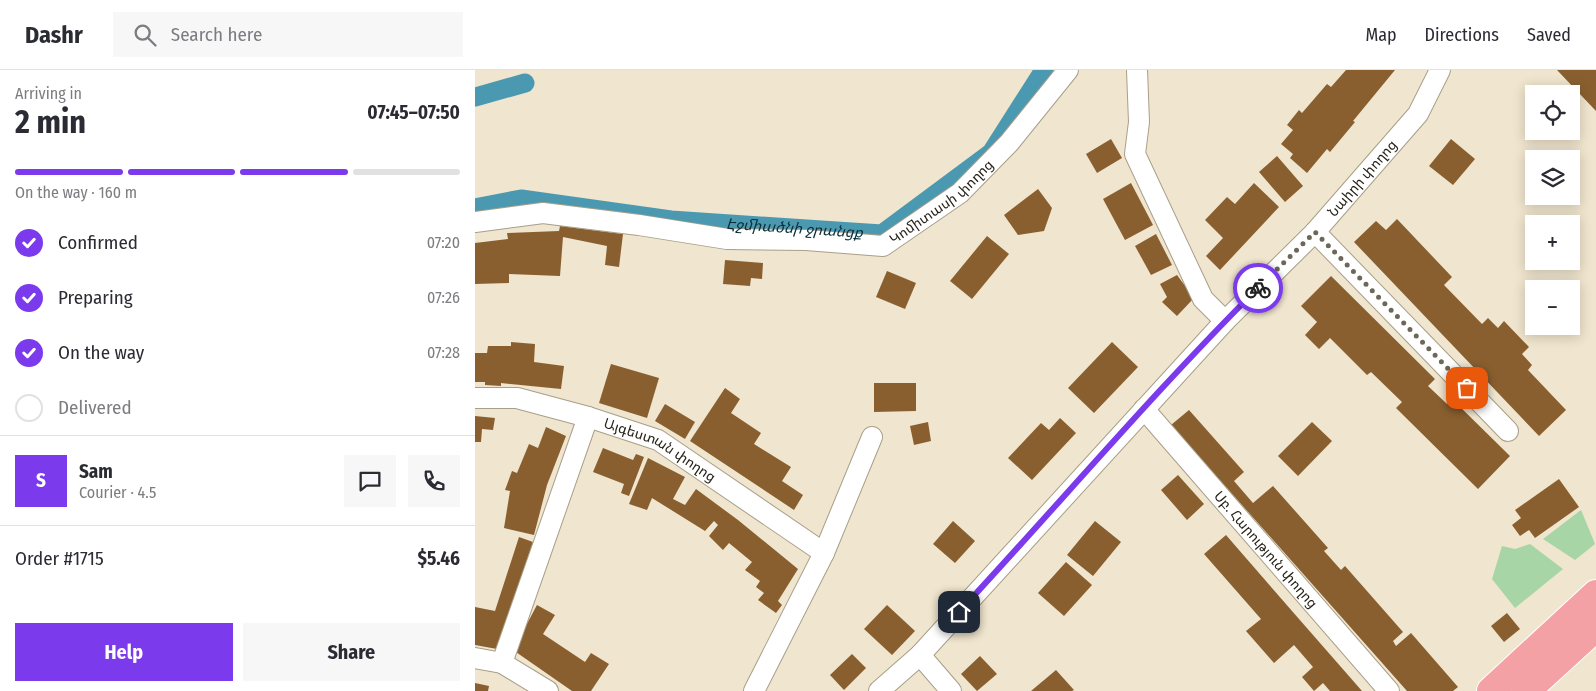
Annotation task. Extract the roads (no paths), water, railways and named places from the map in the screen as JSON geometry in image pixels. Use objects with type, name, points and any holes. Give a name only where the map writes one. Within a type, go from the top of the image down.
[{"type":"highway","points":[[1491,691],[1596,594]]},
{"type":"highway","points":[[1526,691],[1596,627]]},
{"type":"street","name":"Կոմիտասի փողոց","points":[[475,222],[543,214],[639,225],[727,239],[806,240],[883,246],[960,193],[1009,143],[1068,70]]},
{"type":"street","points":[[1137,70],[1139,122],[1135,154],[1203,299],[1225,320]]},
{"type":"street","name":"Նաիրի փողոց","points":[[879,691],[920,655],[1225,320],[1315,232],[1418,114],[1440,70]]},
{"type":"street","points":[[1315,232],[1508,431]]},
{"type":"street","name":"Այգեստան փողոց","points":[[475,398],[517,398],[588,417],[658,440],[824,553]]},
{"type":"street","name":"Սբ. Հարություն փողոց","points":[[1143,409],[1389,691]]},
{"type":"street","points":[[502,663],[588,417]]},
{"type":"street","points":[[754,691],[824,553],[872,436]]},
{"type":"street","points":[[920,655],[951,691]]},
{"type":"street","points":[[475,658],[502,663],[548,691]]},
{"type":"waterway","name":"Էջմիածնի ջրանցք","points":[[475,208],[521,199],[671,220],[882,234],[991,153],[1044,70]]},
{"type":"waterway","points":[[475,97],[525,83]]}]
